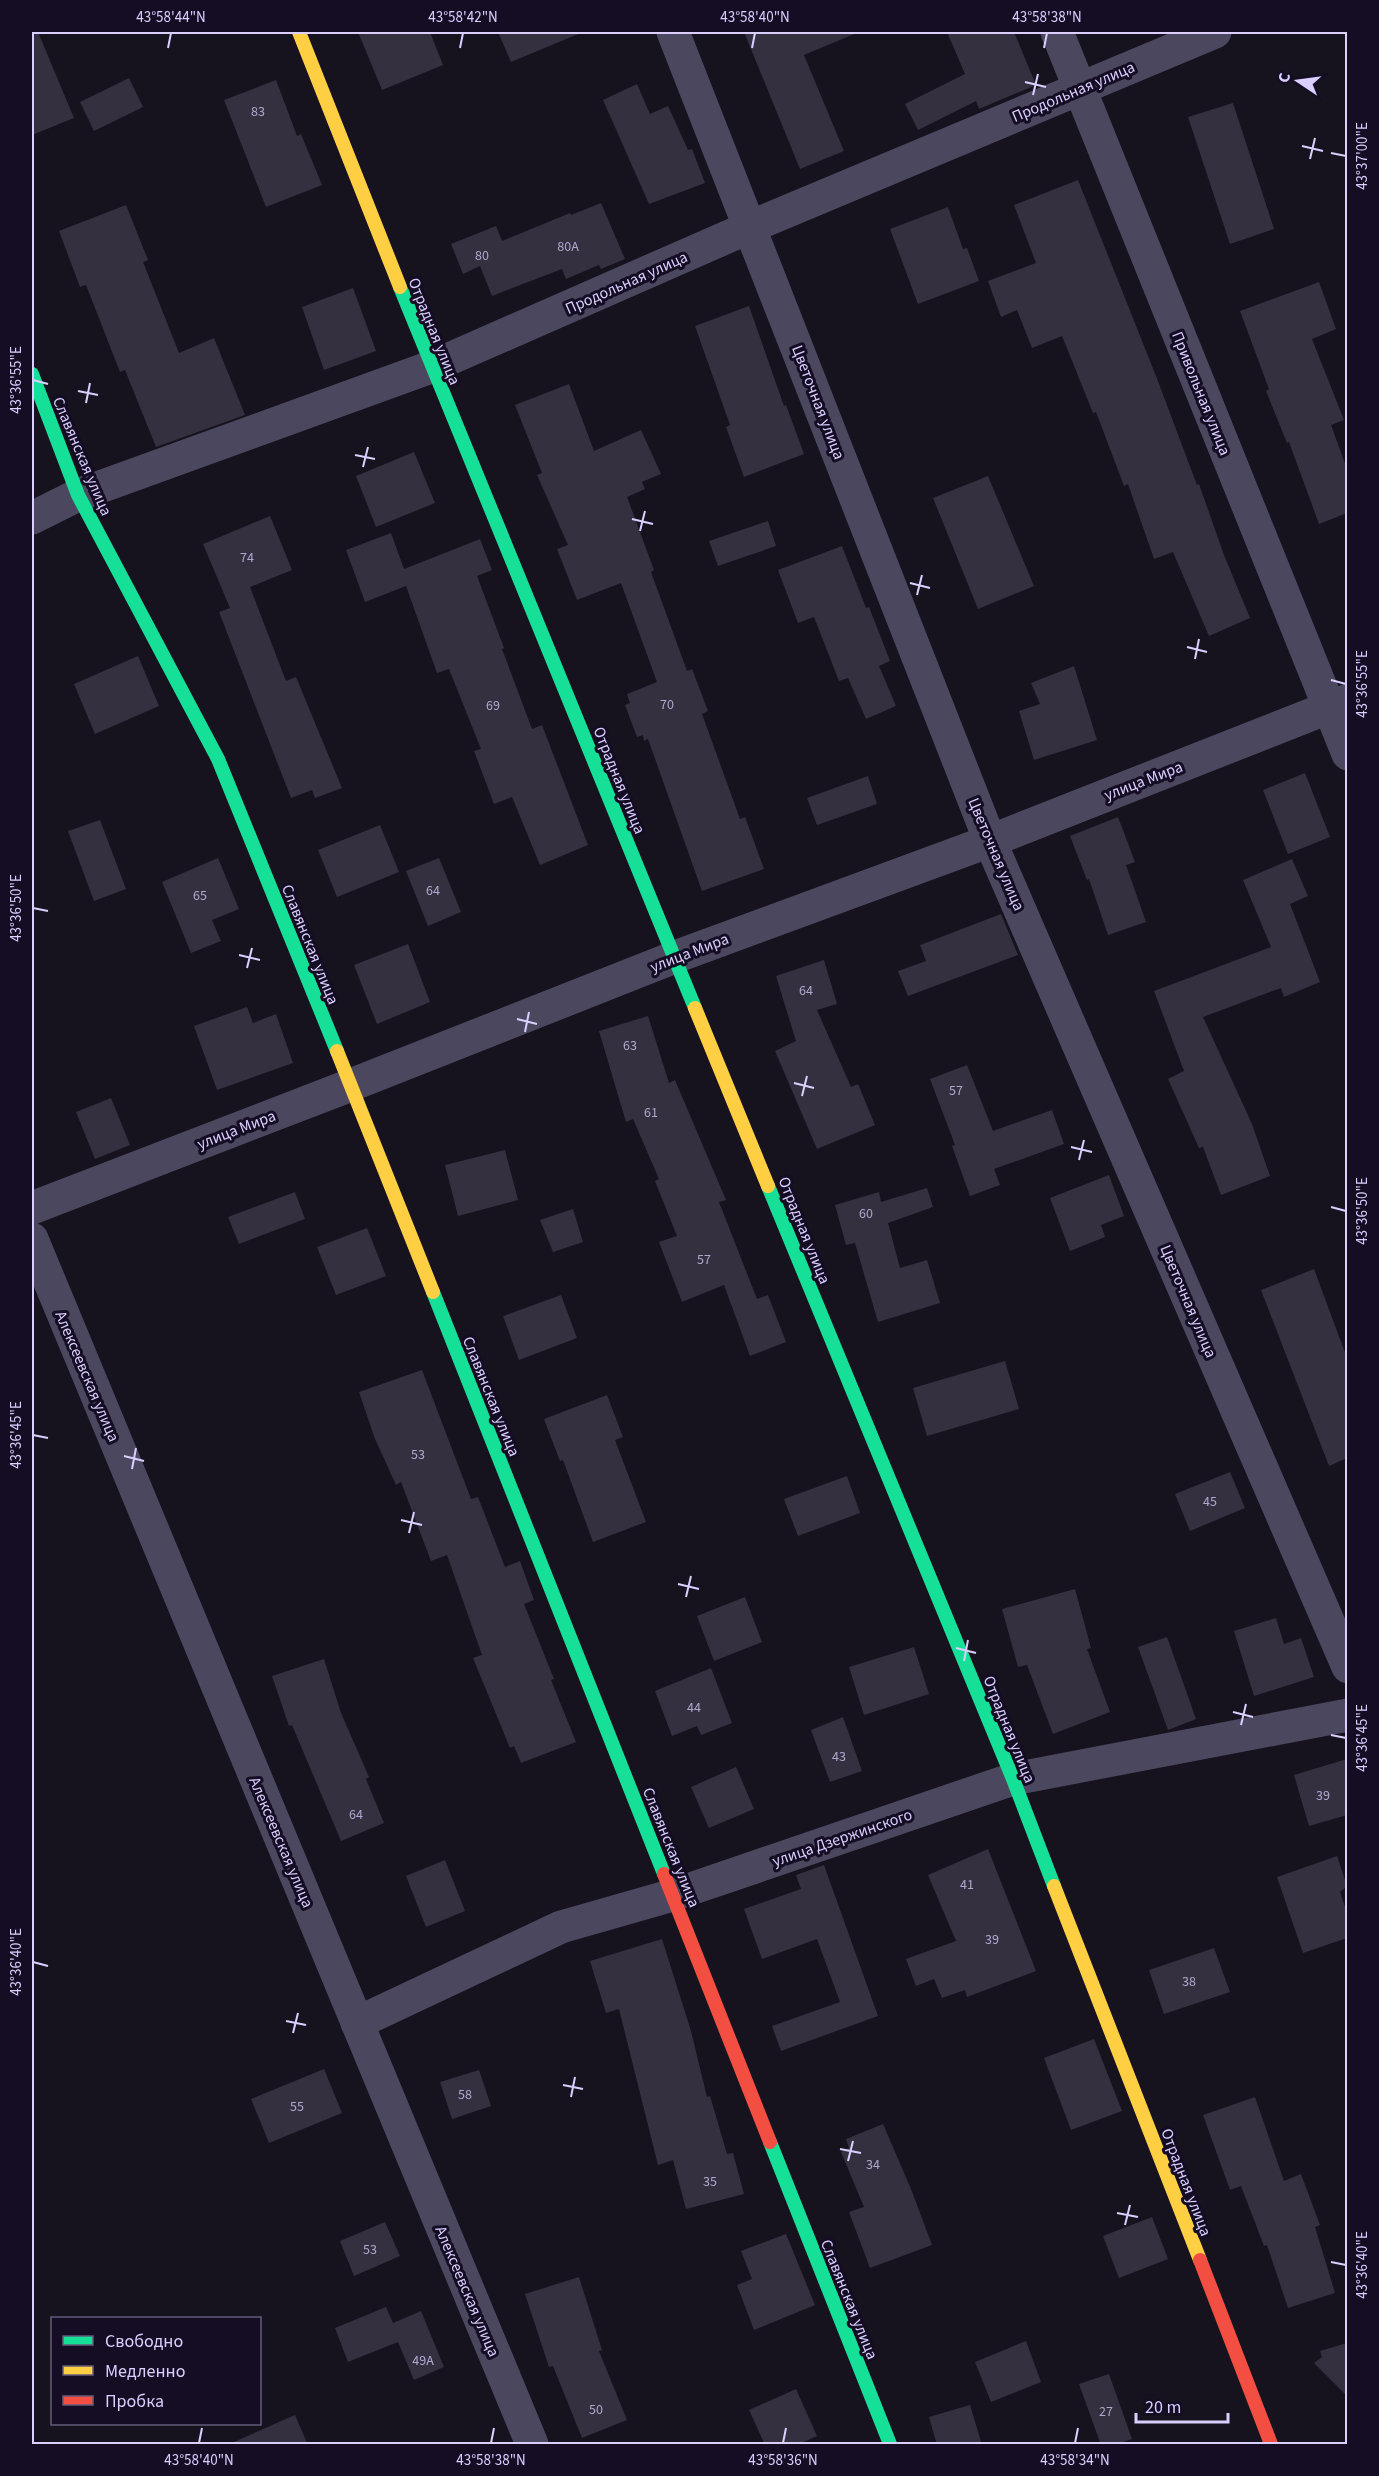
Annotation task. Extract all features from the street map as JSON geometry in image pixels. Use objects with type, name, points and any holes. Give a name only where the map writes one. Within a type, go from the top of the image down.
[{"type":"street","name":"Отрадная улица","points":[[298,32],[431,367],[1013,1779],[1271,2445]]},
{"type":"street","name":"Цветочная улица","points":[[673,32],[990,841],[1347,1667]]},
{"type":"street","name":"Привольная улица","points":[[1057,32],[1338,704],[1347,754]]},
{"type":"street","name":"Продольная улица","points":[[32,518],[78,495],[431,367],[750,227],[1215,32]]},
{"type":"street","name":"Славянская улица","points":[[32,374],[78,495],[218,759],[351,1085],[890,2445]]},
{"type":"street","name":"улица Мира","points":[[32,1208],[675,957],[990,841],[1338,704]]},
{"type":"street","name":"Алексеевская улица","points":[[32,1239],[532,2445]]},
{"type":"street","name":"улица Дзержинского","points":[[357,2023],[561,1927],[673,1895],[1013,1779],[1347,1715]]},
{"type":"building","points":[[32,32],[38,32],[74,118],[32,135]]},
{"type":"building","points":[[358,32],[430,32],[443,65],[382,90]]},
{"type":"building","points":[[498,32],[583,32],[511,62]]},
{"type":"building","points":[[744,32],[859,32],[804,55],[844,151],[800,169]]},
{"type":"building","points":[[947,32],[1014,32],[1036,85],[979,109],[976,101],[918,130],[905,104],[965,74]]},
{"type":"building","points":[[129,78],[143,107],[94,131],[80,102]]},
{"type":"building","points":[[276,80],[297,136],[301,134],[322,185],[266,207],[224,100]]},
{"type":"building","points":[[637,84],[650,114],[668,106],[688,150],[692,149],[705,183],[649,204],[603,100]]},
{"type":"building","points":[[1233,103],[1274,229],[1230,244],[1188,117]]},
{"type":"building","points":[[1078,180],[1250,618],[1209,636],[1173,552],[1154,559],[1128,484],[1124,486],[1096,412],[1093,413],[1062,336],[1032,348],[1017,310],[1001,317],[988,281],[1036,263],[1014,205]]},
{"type":"building","points":[[601,203],[625,259],[601,269],[599,265],[566,279],[562,269],[492,296],[480,266],[463,274],[451,244],[496,226],[502,241]]},
{"type":"building","points":[[126,205],[148,260],[143,262],[179,353],[214,338],[245,415],[156,447],[125,370],[120,372],[86,285],[80,287],[59,231]]},
{"type":"building","points":[[948,207],[963,249],[967,248],[979,281],[918,304],[890,229]]},
{"type":"building","points":[[1319,282],[1336,329],[1312,339],[1344,420],[1331,425],[1347,469],[1347,513],[1319,524],[1289,442],[1287,443],[1266,391],[1269,389],[1240,311]]},
{"type":"building","points":[[353,288],[376,351],[324,370],[302,307]]},
{"type":"building","points":[[749,306],[784,406],[786,405],[804,454],[744,477],[726,427],[730,425],[695,326]]},
{"type":"building","points":[[569,384],[594,451],[641,430],[661,474],[642,482],[645,489],[627,497],[687,671],[692,669],[708,711],[702,714],[740,819],[745,817],[764,869],[702,891],[648,739],[644,741],[643,735],[637,737],[625,705],[630,703],[627,694],[657,682],[621,583],[577,600],[557,549],[568,545],[537,475],[542,473],[515,405]]},
{"type":"building","points":[[414,452],[435,503],[376,527],[356,476]]},
{"type":"building","points":[[988,476],[1034,586],[978,609],[933,498]]},
{"type":"building","points":[[270,516],[292,570],[250,587],[286,681],[296,677],[342,788],[315,798],[312,790],[291,798],[219,612],[230,608],[203,544]]},
{"type":"building","points":[[768,521],[776,546],[718,566],[709,541]]},
{"type":"building","points":[[391,533],[404,569],[480,539],[492,570],[477,576],[504,648],[502,649],[532,729],[542,725],[588,845],[540,865],[512,797],[494,804],[474,751],[481,749],[449,669],[437,673],[406,586],[365,602],[346,550]]},
{"type":"building","points":[[842,546],[890,661],[879,666],[896,706],[866,719],[848,678],[839,681],[814,617],[798,623],[778,570]]},
{"type":"building","points":[[138,656],[159,706],[95,734],[74,684]]},
{"type":"building","points":[[1074,666],[1097,740],[1034,760],[1019,711],[1040,704],[1031,683]]},
{"type":"building","points":[[1305,773],[1330,837],[1288,854],[1263,790]]},
{"type":"building","points":[[868,776],[877,804],[817,825],[807,798]]},
{"type":"building","points":[[1118,817],[1135,862],[1126,865],[1146,922],[1108,935],[1089,879],[1087,880],[1070,836]]},
{"type":"building","points":[[100,820],[126,889],[94,901],[68,831]]},
{"type":"building","points":[[380,825],[399,872],[337,897],[318,850]]},
{"type":"building","points":[[218,858],[239,909],[212,920],[221,941],[191,953],[162,882]]},
{"type":"building","points":[[439,858],[461,912],[428,926],[406,871]]},
{"type":"building","points":[[1292,859],[1308,896],[1290,904],[1320,982],[1284,997],[1281,988],[1203,1017],[1252,1124],[1270,1176],[1221,1195],[1203,1147],[1199,1148],[1168,1079],[1184,1071],[1154,991],[1271,947],[1243,880]]},
{"type":"building","points":[[1001,914],[1018,955],[908,996],[898,971],[926,961],[920,945]]},
{"type":"building","points":[[408,944],[430,1002],[377,1024],[354,965]]},
{"type":"building","points":[[824,960],[837,1004],[817,1010],[851,1087],[858,1084],[875,1125],[817,1149],[775,1051],[796,1041],[776,976]]},
{"type":"building","points":[[247,1007],[253,1023],[276,1014],[293,1063],[217,1090],[194,1026]]},
{"type":"building","points":[[648,1016],[669,1083],[675,1080],[726,1200],[719,1202],[757,1299],[768,1295],[786,1342],[750,1356],[724,1285],[682,1302],[659,1242],[677,1236],[655,1181],[659,1179],[633,1119],[626,1122],[599,1031]]},
{"type":"building","points":[[967,1065],[993,1131],[1052,1110],[1064,1144],[994,1169],[1000,1185],[970,1196],[952,1146],[955,1145],[930,1079]]},
{"type":"building","points":[[111,1098],[130,1145],[95,1159],[76,1112]]},
{"type":"building","points":[[505,1150],[518,1200],[458,1216],[445,1165]]},
{"type":"building","points":[[1109,1175],[1124,1216],[1101,1225],[1105,1237],[1070,1251],[1050,1198]]},
{"type":"building","points":[[927,1188],[933,1207],[888,1223],[900,1268],[927,1260],[940,1303],[878,1322],[855,1243],[846,1245],[835,1205],[879,1192],[881,1202]]},
{"type":"building","points":[[295,1192],[305,1219],[239,1244],[228,1217]]},
{"type":"building","points":[[573,1209],[583,1242],[553,1252],[540,1220]]},
{"type":"building","points":[[367,1228],[386,1276],[336,1295],[317,1247]]},
{"type":"building","points":[[1314,1269],[1347,1358],[1347,1458],[1329,1466],[1261,1290]]},
{"type":"building","points":[[561,1295],[577,1338],[519,1360],[503,1316]]},
{"type":"building","points":[[1005,1361],[1019,1409],[927,1436],[913,1388]]},
{"type":"building","points":[[422,1370],[471,1499],[478,1497],[505,1567],[520,1561],[534,1600],[524,1604],[576,1742],[521,1763],[514,1746],[510,1748],[473,1658],[482,1655],[447,1555],[431,1561],[401,1482],[396,1485],[375,1439],[359,1392]]},
{"type":"building","points":[[607,1395],[623,1437],[615,1440],[646,1522],[593,1542],[563,1460],[560,1461],[544,1419]]},
{"type":"building","points":[[1230,1472],[1245,1508],[1190,1531],[1175,1494]]},
{"type":"building","points":[[847,1476],[860,1513],[798,1536],[784,1499]]},
{"type":"building","points":[[1075,1589],[1091,1648],[1087,1649],[1110,1712],[1053,1734],[1027,1665],[1018,1667],[1002,1609]]},
{"type":"building","points":[[745,1597],[762,1642],[714,1661],[697,1616]]},
{"type":"building","points":[[1276,1618],[1284,1644],[1301,1638],[1314,1677],[1254,1696],[1234,1631]]},
{"type":"building","points":[[1167,1637],[1196,1719],[1168,1730],[1138,1647]]},
{"type":"building","points":[[914,1647],[929,1694],[864,1715],[849,1667]]},
{"type":"building","points":[[324,1659],[341,1713],[369,1777],[366,1779],[384,1823],[341,1841],[292,1725],[289,1726],[272,1676]]},
{"type":"building","points":[[711,1668],[732,1723],[701,1735],[697,1726],[672,1736],[655,1691]]},
{"type":"building","points":[[843,1717],[862,1771],[830,1782],[811,1730]]},
{"type":"building","points":[[1347,1759],[1347,1815],[1309,1826],[1294,1775]]},
{"type":"building","points":[[736,1767],[754,1809],[709,1828],[691,1787]]},
{"type":"building","points":[[988,1849],[1036,1971],[967,1997],[965,1990],[942,1998],[934,1979],[916,1986],[906,1959],[956,1941],[928,1875]]},
{"type":"building","points":[[1337,1856],[1347,1886],[1340,1892],[1347,1913],[1347,1938],[1303,1953],[1277,1877]]},
{"type":"building","points":[[445,1860],[465,1911],[426,1927],[406,1876]]},
{"type":"building","points":[[824,1865],[878,2016],[781,2051],[772,2026],[840,2002],[817,1939],[762,1959],[744,1909],[801,1889],[796,1875]]},
{"type":"building","points":[[662,1939],[691,2031],[707,2097],[710,2096],[727,2154],[733,2153],[744,2194],[686,2209],[673,2160],[658,2165],[619,2009],[606,2013],[590,1961]]},
{"type":"building","points":[[1214,1948],[1230,1992],[1164,2014],[1149,1970]]},
{"type":"building","points":[[1094,2039],[1122,2111],[1071,2130],[1044,2058]]},
{"type":"building","points":[[324,2069],[342,2113],[269,2143],[251,2099]]},
{"type":"building","points":[[479,2070],[491,2106],[452,2119],[440,2082]]},
{"type":"building","points":[[1255,2097],[1284,2181],[1301,2174],[1320,2225],[1315,2227],[1335,2293],[1288,2308],[1267,2245],[1264,2246],[1241,2186],[1230,2190],[1203,2115]]},
{"type":"building","points":[[883,2124],[932,2245],[870,2268],[849,2212],[864,2207],[841,2152],[849,2148],[846,2139]]},
{"type":"building","points":[[1152,2217],[1168,2259],[1119,2278],[1103,2236]]},
{"type":"building","points":[[385,2222],[400,2256],[354,2276],[340,2241]]},
{"type":"building","points":[[786,2234],[815,2305],[754,2330],[737,2285],[752,2279],[741,2251]]},
{"type":"building","points":[[579,2277],[602,2350],[599,2351],[627,2420],[582,2438],[553,2366],[549,2367],[525,2294]]},
{"type":"building","points":[[386,2307],[393,2323],[421,2311],[444,2367],[414,2380],[398,2342],[348,2362],[335,2328]]},
{"type":"building","points":[[1026,2341],[1041,2382],[991,2402],[975,2362]]},
{"type":"building","points":[[1347,2343],[1347,2396],[1314,2363],[1322,2357],[1320,2351]]},
{"type":"building","points":[[1109,2374],[1132,2439],[1115,2445],[1101,2445],[1079,2384]]},
{"type":"building","points":[[796,2389],[817,2436],[797,2445],[765,2445],[749,2410]]},
{"type":"building","points":[[970,2405],[982,2445],[937,2445],[929,2417]]},
{"type":"building","points":[[295,2415],[308,2445],[227,2445]]},
{"type":"traffic: fast","points":[[400,287],[695,1008]]},
{"type":"traffic: fast","points":[[32,374],[78,495],[218,759],[337,1051]]},
{"type":"traffic: fast","points":[[768,1186],[1013,1779],[1054,1886]]},
{"type":"traffic: fast","points":[[433,1292],[664,1874]]},
{"type":"traffic: fast","points":[[770,2142],[890,2444]]},
{"type":"traffic: slow","points":[[299,32],[400,287]]},
{"type":"traffic: slow","points":[[695,1008],[768,1186]]},
{"type":"traffic: slow","points":[[337,1051],[433,1292]]},
{"type":"traffic: slow","points":[[1054,1886],[1200,2260]]},
{"type":"traffic: jam","points":[[664,1874],[770,2142]]},
{"type":"traffic: jam","points":[[1200,2260],[1271,2444]]}]
